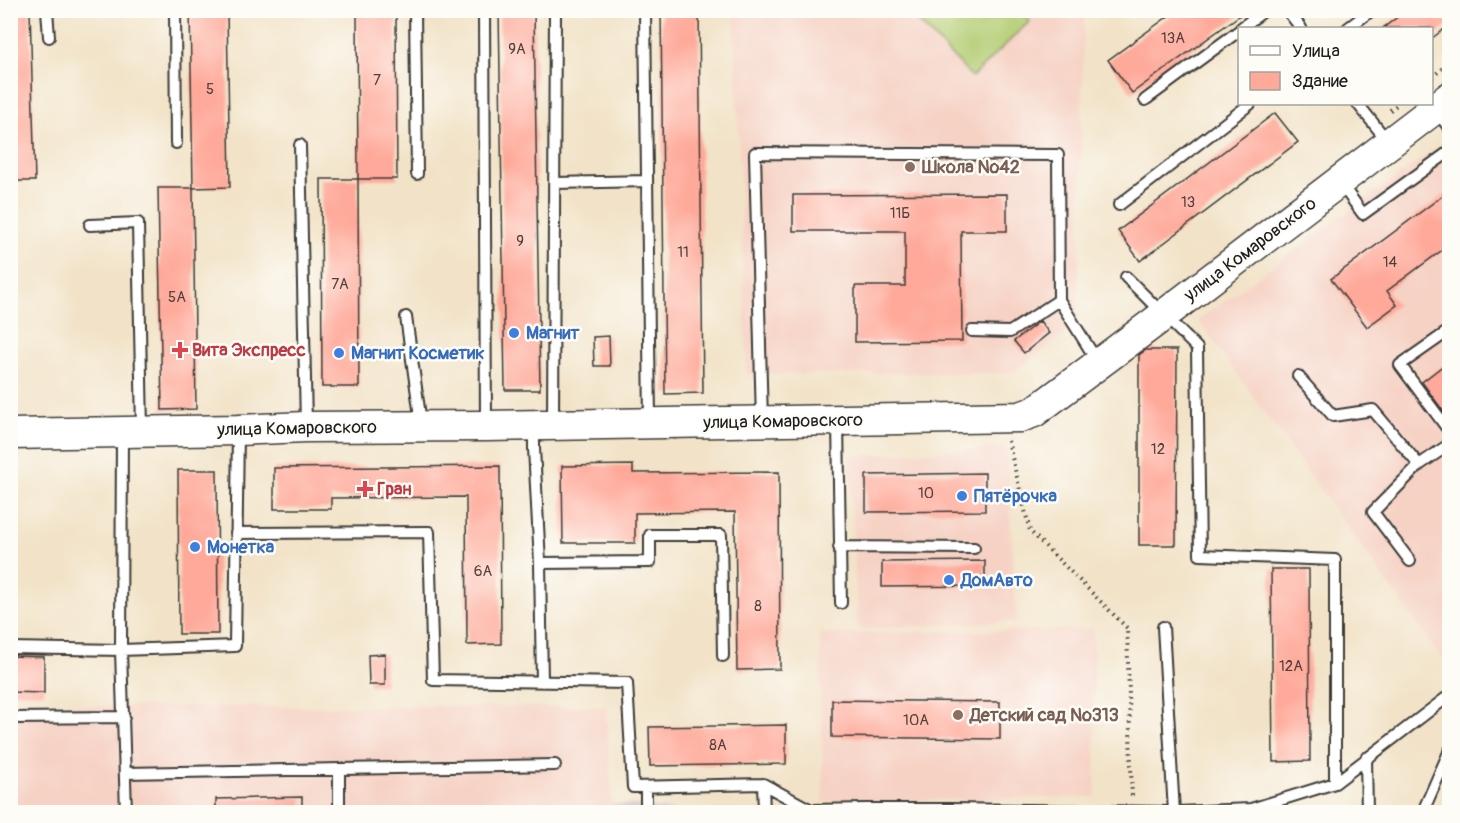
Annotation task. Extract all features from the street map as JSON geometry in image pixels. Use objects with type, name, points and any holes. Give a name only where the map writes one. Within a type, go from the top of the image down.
[{"type":"street","name":"улица Комаровского","points":[[10,434],[306,427],[1020,417],[1034,412],[1339,182],[1381,133],[1444,111]]},
{"type":"lane","points":[[47,10],[49,37]]},
{"type":"lane","points":[[175,10],[176,143]]},
{"type":"lane","points":[[415,10],[417,174]]},
{"type":"lane","points":[[484,10],[486,426]]},
{"type":"lane","points":[[542,682],[540,563],[534,448],[543,425],[555,183],[555,10]]},
{"type":"lane","points":[[645,10],[650,423]]},
{"type":"lane","points":[[1243,27],[1265,10]]},
{"type":"lane","points":[[1287,10],[1300,27]]},
{"type":"lane","points":[[1349,27],[1372,10]]},
{"type":"lane","points":[[1145,100],[1238,30]]},
{"type":"lane","points":[[1119,205],[1249,105]]},
{"type":"lane","points":[[1359,105],[1381,133]]},
{"type":"lane","points":[[300,145],[306,427]]},
{"type":"lane","points":[[1339,182],[1363,214],[1449,151]]},
{"type":"lane","points":[[762,421],[755,153],[1058,155],[1059,300],[1099,363]]},
{"type":"lane","points":[[555,183],[647,181]]},
{"type":"lane","points":[[90,225],[138,223],[132,432],[121,650],[126,813]]},
{"type":"lane","points":[[1126,277],[1197,348],[1200,555],[1335,560],[1335,783]]},
{"type":"lane","points":[[972,331],[1010,332],[1059,300]]},
{"type":"lane","points":[[406,317],[422,426]]},
{"type":"lane","points":[[1449,330],[1400,365],[1449,432]]},
{"type":"lane","points":[[1298,376],[1333,416],[1373,410],[1419,465]]},
{"type":"lane","points":[[838,420],[841,603]]},
{"type":"lane","points":[[10,648],[121,650],[235,646],[238,430]]},
{"type":"lane","points":[[1410,561],[1373,512],[1419,465],[1449,444]]},
{"type":"lane","points":[[236,533],[429,532],[433,680],[627,682],[633,787],[764,784],[811,810],[1174,813],[1251,809],[1335,783],[1449,695]]},
{"type":"lane","points":[[540,563],[650,562],[650,535],[721,534],[723,656]]},
{"type":"lane","points":[[839,547],[974,548]]},
{"type":"lane","points":[[1163,627],[1174,813]]},
{"type":"lane","points":[[10,718],[124,717]]},
{"type":"lane","points":[[1424,809],[1449,750]]},
{"type":"lane","points":[[1366,758],[1367,813]]},
{"type":"lane","points":[[125,773],[555,765]]},
{"type":"lane","points":[[339,769],[339,813]]},
{"type":"lane","points":[[764,784],[764,813]]},
{"type":"lane","points":[[646,787],[646,813]]},
{"type":"path","points":[[1433,75],[1449,62]]},
{"type":"path","points":[[1381,133],[1397,105]]},
{"type":"path","points":[[1007,438],[1030,531],[1127,628],[1125,812]]},
{"type":"shaded area","name":"Школа №42","points":[[734,11],[1084,11],[1078,324],[1012,373],[747,374]]},
{"type":"shaded area","points":[[1449,139],[1449,657],[1444,661],[1198,320]]},
{"type":"shaded area","points":[[1007,448],[1016,621],[858,629],[849,456]]},
{"type":"shaded area","name":"Детский сад №313","points":[[1093,629],[1096,797],[823,802],[820,634]]},
{"type":"shaded area","points":[[11,706],[606,707],[612,812],[11,812]]},
{"type":"shaded area","points":[[612,804],[635,805],[685,812],[612,812]]},
{"type":"green space","points":[[908,11],[1019,11],[1030,21],[972,77]]},
{"type":"building","points":[[10,10],[30,10],[35,181],[10,181]]},
{"type":"building","points":[[190,10],[227,10],[230,187],[193,188]]},
{"type":"building","points":[[357,10],[396,10],[397,179],[358,179]]},
{"type":"building","points":[[499,10],[534,10],[540,390],[505,390]]},
{"type":"building","points":[[661,10],[699,10],[703,393],[665,394]]},
{"type":"building","points":[[1177,10],[1247,10],[1132,93],[1108,60]]},
{"type":"building","points":[[1407,10],[1449,10],[1449,25],[1433,37],[1433,27],[1384,27]]},
{"type":"building","points":[[1275,113],[1298,142],[1140,261],[1118,231]]},
{"type":"building","points":[[321,179],[358,179],[359,387],[322,387]]},
{"type":"building","points":[[158,188],[193,188],[196,409],[162,410]]},
{"type":"building","points":[[1449,191],[1449,245],[1387,291],[1397,305],[1367,327],[1331,279]]},
{"type":"building","points":[[1007,194],[1007,231],[961,231],[962,341],[855,342],[855,286],[905,286],[905,231],[793,231],[793,195]]},
{"type":"building","points":[[1040,321],[1049,333],[1024,353],[1014,341]]},
{"type":"building","points":[[609,336],[610,366],[594,366],[593,337]]},
{"type":"building","points":[[1146,350],[1177,350],[1176,545],[1139,545],[1139,355]]},
{"type":"building","points":[[1449,361],[1449,419],[1422,382]]},
{"type":"building","points":[[633,465],[633,473],[779,472],[780,669],[737,670],[735,512],[635,513],[635,543],[563,543],[562,466]]},
{"type":"building","points":[[500,466],[501,644],[467,645],[466,497],[331,498],[331,509],[274,509],[274,468]]},
{"type":"building","points":[[178,470],[217,470],[218,634],[179,634]]},
{"type":"building","points":[[985,473],[985,511],[866,512],[866,475]]},
{"type":"building","points":[[985,561],[985,586],[882,587],[882,562]]},
{"type":"building","points":[[1271,569],[1309,569],[1310,761],[1273,762]]},
{"type":"building","points":[[385,654],[385,685],[369,685],[368,655]]},
{"type":"building","points":[[10,656],[44,657],[44,693],[10,692]]},
{"type":"building","points":[[832,700],[1000,702],[1000,739],[832,737]]},
{"type":"building","points":[[786,725],[786,764],[650,766],[649,727]]},
{"type":"building","points":[[302,797],[302,813],[216,813],[216,799]]},
{"type":"place","name":"Школа №42","points":[[910,167]]},
{"type":"place","name":"Магнит","points":[[514,333]]},
{"type":"place","name":"Вита Экспресс","points":[[180,350]]},
{"type":"place","name":"Магнит Косметик","points":[[339,353]]},
{"type":"place","name":"Гран","points":[[365,489]]},
{"type":"place","name":"Пятёрочка","points":[[962,496]]},
{"type":"place","name":"Монетка","points":[[195,547]]},
{"type":"place","name":"ДомАвто","points":[[949,580]]},
{"type":"place","name":"Детский сад №313","points":[[958,715]]}]
